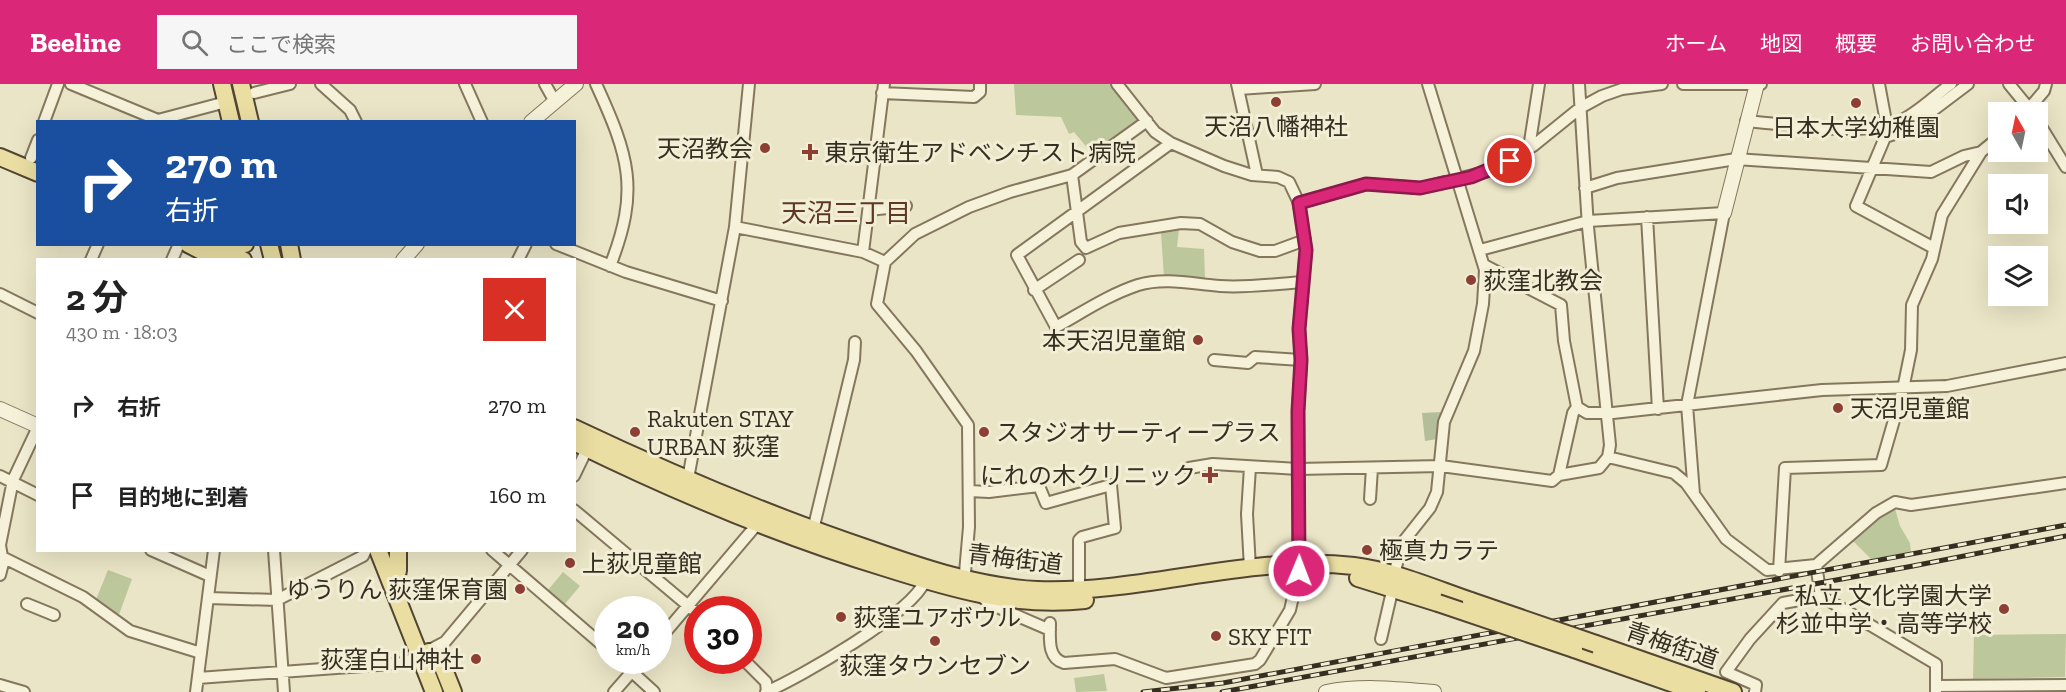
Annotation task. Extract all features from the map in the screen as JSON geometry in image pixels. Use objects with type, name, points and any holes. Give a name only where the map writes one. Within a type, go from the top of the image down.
[{"type":"main road","points":[[222,84],[230,120]]},
{"type":"main road","points":[[232,84],[240,120]]},
{"type":"main road","points":[[249,87],[250,120]]},
{"type":"main road","points":[[249,87],[260,120]]},
{"type":"main road","points":[[0,145],[35,164]]},
{"type":"main road","points":[[0,157],[35,164]]},
{"type":"main road","points":[[192,246],[215,258]]},
{"type":"main road","points":[[216,246],[239,258]]},
{"type":"main road","name":"青梅街道","points":[[576,429],[749,520],[835,552],[926,580],[1050,602],[1298,569]]},
{"type":"main road","name":"青梅街道","points":[[581,446],[971,588],[1079,589],[1250,568],[1298,569],[1356,566],[1438,603],[1697,692]]},
{"type":"main road","points":[[367,552],[387,596],[406,623]]},
{"type":"main road","points":[[379,552],[418,657],[434,692]]},
{"type":"main road","points":[[391,552],[398,572],[418,657],[416,668],[426,692]]},
{"type":"main road","points":[[398,552],[398,572]]},
{"type":"main road","name":"青梅街道","points":[[1393,581],[1471,601],[1733,692]]},
{"type":"main road","points":[[418,657],[445,692]]},
{"type":"main road","points":[[418,657],[441,662],[453,692]]},
{"type":"street","points":[[45,120],[58,84]]},
{"type":"street","points":[[71,84],[155,120]]},
{"type":"street","points":[[249,87],[290,84]]},
{"type":"street","points":[[321,84],[350,110],[355,120]]},
{"type":"street","points":[[465,84],[481,120]]},
{"type":"street","points":[[545,84],[554,100]]},
{"type":"street","points":[[533,120],[554,100],[576,84]]},
{"type":"street","points":[[596,84],[617,134],[629,181],[627,215],[610,266]]},
{"type":"street","points":[[689,487],[735,227],[749,84]]},
{"type":"street","points":[[863,252],[883,89],[974,97],[980,92],[980,84]]},
{"type":"street","points":[[1117,84],[1147,121],[1155,132],[1171,143],[1224,166],[1257,175],[1278,177],[1289,182],[1299,203],[1305,240],[1299,329],[1301,360],[1298,569],[1290,610],[1255,664],[1166,678],[1114,659],[1064,663],[1053,657],[1050,626],[990,604],[971,588],[968,425],[916,351],[877,304],[886,269],[915,234],[969,207],[1010,192],[1072,175],[1147,121]]},
{"type":"street","points":[[1257,175],[1238,86],[1315,84]]},
{"type":"street","points":[[1382,639],[1403,542],[1433,503],[1440,484],[1444,422],[1474,351],[1482,316],[1484,265],[1428,84]]},
{"type":"street","points":[[1529,148],[1539,84]]},
{"type":"street","points":[[1559,474],[1599,468],[1608,457],[1608,413],[1585,188],[1579,84]]},
{"type":"street","points":[[1299,203],[1366,184],[1420,188],[1493,170],[1529,148],[1580,108],[1602,96],[1622,89],[1662,84]]},
{"type":"street","points":[[1683,84],[1758,84],[1746,121],[1724,213],[1687,405],[1694,494]]},
{"type":"street","points":[[1879,84],[1886,132],[1856,206],[1934,248]]},
{"type":"street","points":[[1886,132],[1951,84]]},
{"type":"street","points":[[1746,121],[1860,128],[1886,132],[1907,130],[1968,84]]},
{"type":"street","points":[[2009,84],[2022,102]]},
{"type":"street","points":[[2035,102],[2046,84]]},
{"type":"street","points":[[161,120],[226,102]]},
{"type":"street","points":[[2048,138],[2066,167]]},
{"type":"street","points":[[1171,143],[1017,255],[1056,327],[1088,307],[1139,285],[1159,281],[1237,286],[1302,282]]},
{"type":"street","points":[[1779,571],[1785,468],[1881,465],[1903,389],[1912,339],[1912,305],[1932,259],[1946,207],[1981,152],[1988,146]]},
{"type":"street","points":[[1585,188],[1617,178],[1736,159],[1931,172],[1964,156],[1981,152]]},
{"type":"street","points":[[1072,175],[1081,242],[1086,248],[1119,233],[1181,223],[1200,224],[1232,242],[1260,251],[1275,251],[1305,240]]},
{"type":"street","points":[[869,210],[906,206]]},
{"type":"street","points":[[1480,250],[1588,221],[1724,213]]},
{"type":"street","points":[[1647,217],[1658,409]]},
{"type":"street","points":[[735,227],[863,252],[886,269]]},
{"type":"street","points":[[561,246],[610,266],[722,301]]},
{"type":"street","points":[[1034,290],[1079,260]]},
{"type":"street","points":[[1189,468],[1213,464],[1299,469],[1441,466],[1552,481],[1559,474],[1573,413],[1577,407],[1564,341],[1561,305],[1484,265]]},
{"type":"street","points":[[0,294],[36,312]]},
{"type":"street","points":[[813,530],[854,360],[855,342]]},
{"type":"street","points":[[1214,360],[1248,363],[1255,357],[1301,360]]},
{"type":"street","points":[[1577,407],[1587,413],[1608,413],[1822,390],[1947,386],[2066,363]]},
{"type":"street","points":[[0,409],[36,426]]},
{"type":"street","points":[[0,575],[0,545],[13,480],[36,431]]},
{"type":"street","points":[[576,467],[581,446]]},
{"type":"street","points":[[1608,457],[1674,473],[1694,494],[1726,539],[1752,561],[1767,570],[1779,571],[1816,565],[1876,513],[1895,502],[1911,505],[2066,483]]},
{"type":"street","points":[[1250,467],[1247,514],[1250,568]]},
{"type":"street","points":[[1370,499],[1372,468]]},
{"type":"street","points":[[0,476],[13,480],[36,494]]},
{"type":"street","points":[[969,491],[990,492],[1040,486],[1046,504],[1111,485],[1115,528],[1082,537],[1079,540],[1079,589]]},
{"type":"street","points":[[576,512],[684,602]]},
{"type":"street","points":[[697,596],[753,529],[749,520]]},
{"type":"street","points":[[156,552],[210,576]]},
{"type":"street","points":[[196,692],[214,552]]},
{"type":"street","points":[[274,552],[284,692]]},
{"type":"street","points":[[208,598],[249,602],[277,600],[329,575],[363,556],[365,552]]},
{"type":"street","points":[[494,552],[594,638]]},
{"type":"street","points":[[198,678],[283,672],[418,657],[445,642],[520,552]]},
{"type":"street","points":[[1,556],[83,597],[130,631],[201,653]]},
{"type":"street","points":[[1816,565],[1821,596]]},
{"type":"street","points":[[758,674],[766,682],[766,692],[805,674],[914,598],[926,580]]},
{"type":"street","points":[[1755,692],[1756,685],[1726,672],[1750,639],[1783,603],[1821,596],[1936,664],[1936,689],[2066,685]]},
{"type":"street","points":[[27,604],[54,615]]},
{"type":"street","points":[[672,625],[684,612]]},
{"type":"street","points":[[614,692],[630,674]]},
{"type":"street","points":[[636,674],[654,692]]},
{"type":"street","points":[[0,685],[24,692]]},
{"type":"street","points":[[1326,692],[1347,688],[1434,692]]},
{"type":"green space","points":[[1014,84],[1112,84],[1141,120],[1094,156],[1074,132],[1069,134],[1061,117],[1016,115]]},
{"type":"green space","points":[[1179,229],[1177,247],[1204,249],[1205,279],[1164,277],[1161,233]]},
{"type":"green space","points":[[1441,412],[1437,439],[1425,441],[1422,413]]},
{"type":"green space","points":[[1894,505],[1900,526],[1910,543],[1911,552],[1871,559],[1851,539]]},
{"type":"green space","points":[[108,570],[132,579],[117,620],[95,602]]},
{"type":"green space","points":[[563,572],[580,586],[564,605],[548,590]]},
{"type":"green space","points":[[2066,634],[2065,677],[1973,679],[1974,635]]},
{"type":"green space","points":[[1104,674],[1107,691],[1076,692],[1074,678]]},
{"type":"railway","points":[[1143,692],[1223,683],[2066,525]]},
{"type":"railway","points":[[1222,692],[2066,536]]},
{"type":"place","name":"天沼八幡神社","points":[[1276,102]]},
{"type":"place","name":"日本大学幼稚園","points":[[1856,103]]},
{"type":"place","name":"天沼教会","points":[[765,148]]},
{"type":"place","name":"東京衛生アドベンチスト病院","points":[[810,152]]},
{"type":"place","name":"荻窪北教会","points":[[1471,280]]},
{"type":"place","name":"本天沼児童館","points":[[1198,340]]},
{"type":"place","name":"天沼児童館","points":[[1838,408]]},
{"type":"place","name":"Rakuten STAY URBAN 荻窪","points":[[635,432]]},
{"type":"place","name":"スタジオサーティープラス","points":[[984,432]]},
{"type":"place","name":"にれの木クリニック","points":[[1210,475]]},
{"type":"place","name":"極真カラテ","points":[[1367,550]]},
{"type":"place","name":"上荻児童館","points":[[570,563]]},
{"type":"place","name":"ゆうりん 荻窪保育園","points":[[520,589]]},
{"type":"place","name":"私立 文化学園大学 杉並中学・高等学校","points":[[2004,609]]},
{"type":"place","name":"荻窪ユアボウル","points":[[841,617]]},
{"type":"place","name":"SKY FIT","points":[[1216,636]]},
{"type":"place","name":"荻窪タウンセブン","points":[[935,641]]},
{"type":"place","name":"荻窪白山神社","points":[[476,659]]},
{"type":"district","name":"天沼三丁目","points":[[846,213]]},
{"type":"route","points":[[1299,571],[1298,411],[1301,360],[1299,329],[1300,297],[1306,250],[1299,203],[1366,184],[1420,188],[1471,177],[1493,170],[1510,161]]}]
